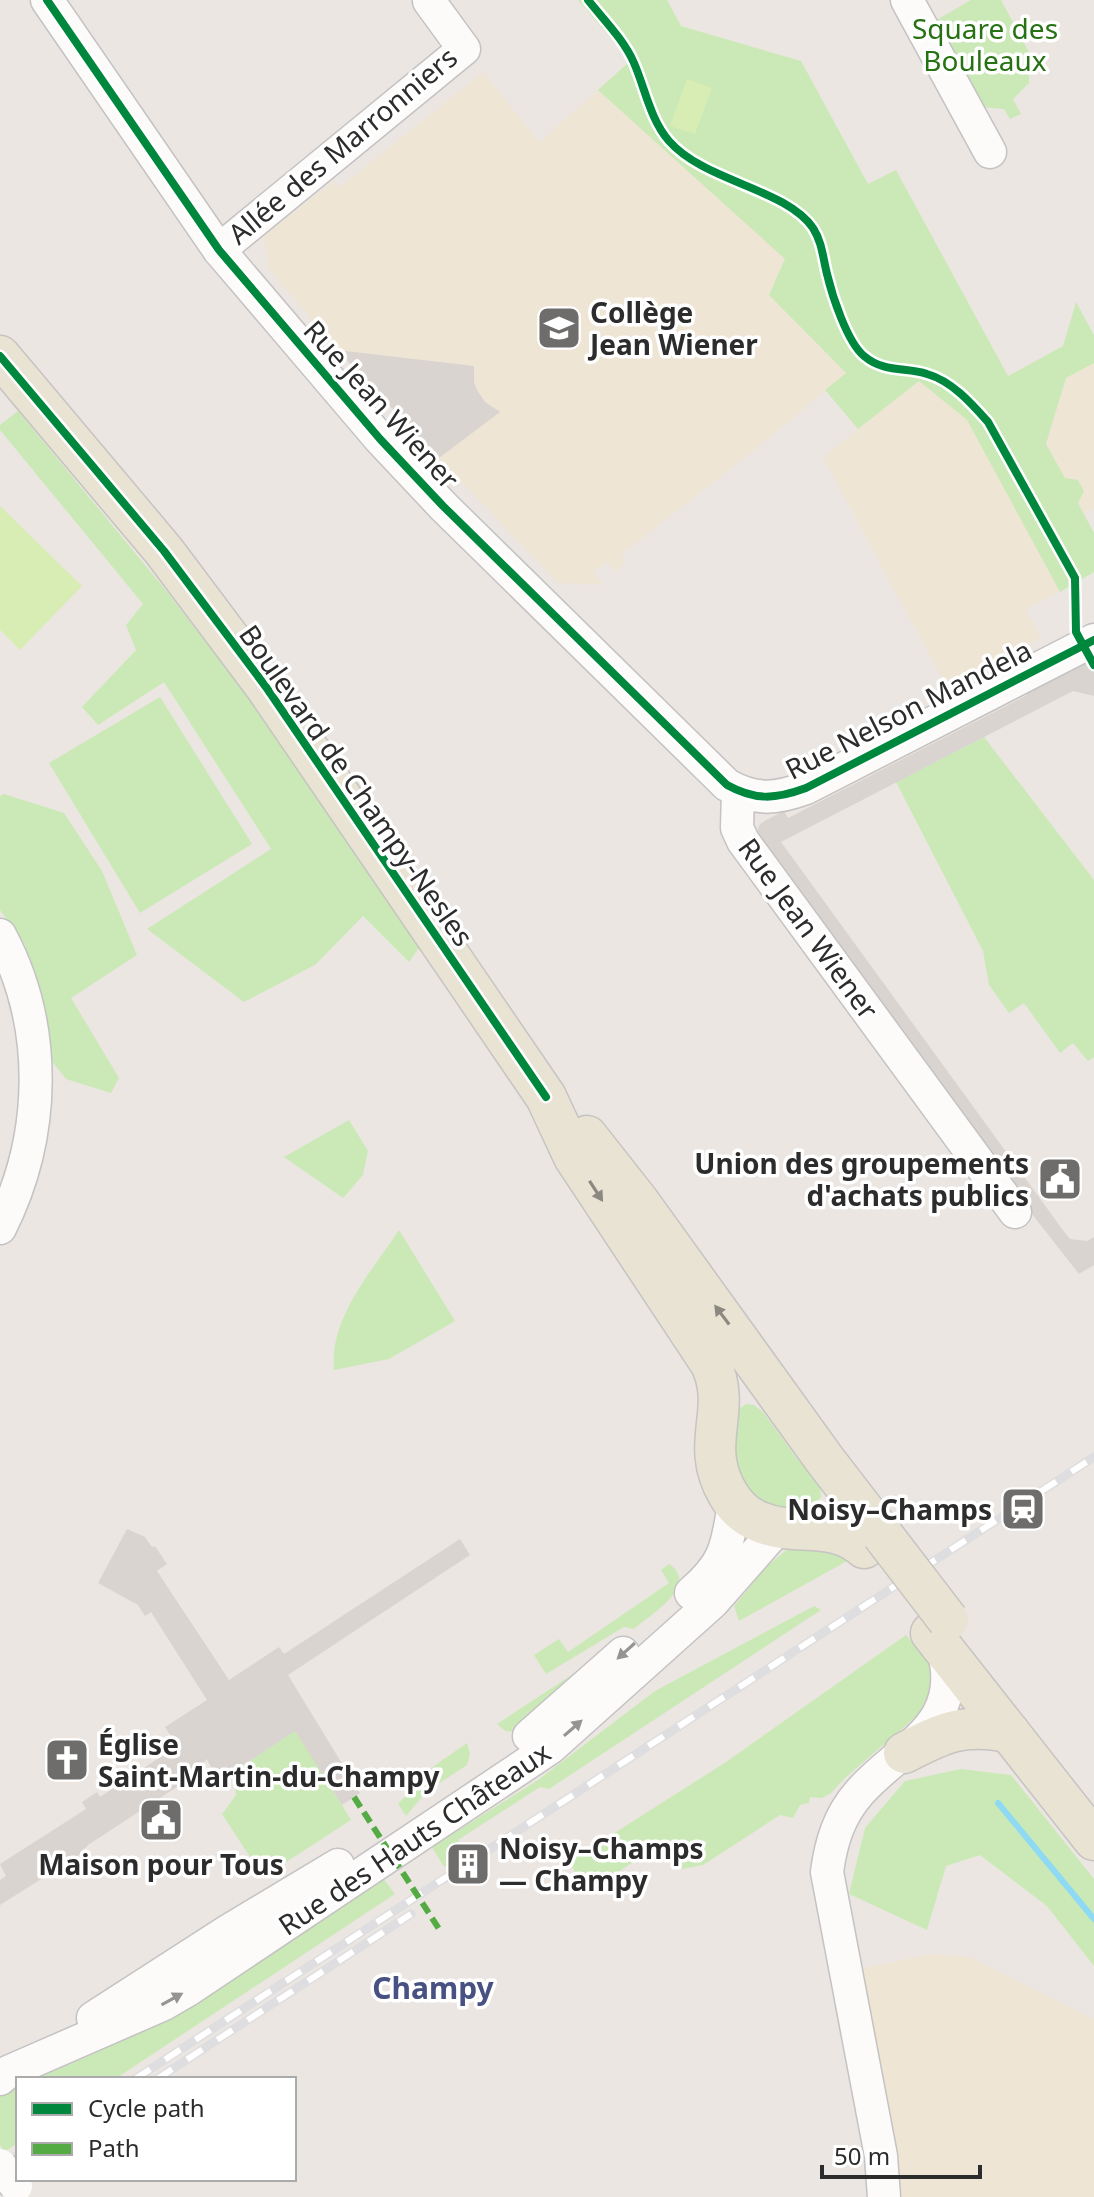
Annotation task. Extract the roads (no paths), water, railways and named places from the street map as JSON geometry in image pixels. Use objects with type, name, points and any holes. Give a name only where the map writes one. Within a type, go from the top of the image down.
[{"type":"main road","name":"Boulevard de Champy-Nesles","points":[[0,356],[139,520],[208,609],[336,786],[546,1097]]},
{"type":"main road","points":[[546,1097],[596,1144],[825,1460],[873,1541],[1009,1732],[1094,1840]]},
{"type":"main road","points":[[546,1097],[574,1157],[718,1379],[720,1393],[713,1443],[715,1461],[734,1504],[751,1518],[778,1528],[841,1534],[873,1541]]},
{"type":"main road","points":[[718,1418],[728,1405],[746,1395],[778,1394]]},
{"type":"main road","points":[[778,1528],[811,1520],[833,1506],[835,1494],[825,1460]]},
{"type":"main road","points":[[941,1634],[1094,1803]]},
{"type":"main road","points":[[904,1753],[959,1728],[1009,1732]]},
{"type":"street","name":"Rue Jean Wiener","points":[[47,0],[219,250],[370,428],[432,495],[674,734],[727,785],[738,791],[737,828],[743,841],[1015,1212]]},
{"type":"street","points":[[907,0],[990,152]]},
{"type":"street","name":"Allée des Marronniers","points":[[219,250],[464,49],[429,1]]},
{"type":"street","name":"Rue Nelson Mandela","points":[[738,791],[750,796],[781,797],[806,788],[1094,640]]},
{"type":"street","points":[[0,935],[16,969],[28,1011],[34,1048],[36,1094],[28,1152],[0,1228]]},
{"type":"street","name":"Rue des Hauts Châteaux","points":[[0,2063],[63,2035],[114,2006],[228,1931],[424,1812],[535,1731],[716,1570],[728,1540],[734,1504]]},
{"type":"street","name":"Rue des Hauts Châteaux","points":[[0,2079],[19,2067],[164,2004],[188,1990],[519,1770],[550,1748],[713,1602],[778,1528]]},
{"type":"street","points":[[884,2197],[881,2156],[827,1872],[838,1824],[847,1808],[871,1780],[929,1727],[946,1695],[949,1671],[941,1634]]},
{"type":"waterway","points":[[998,1803],[1094,1919]]},
{"type":"railway","points":[[138,2077],[1094,1457]]},
{"type":"railway","points":[[160,2077],[411,1914]]},
{"type":"railway","points":[[0,2166],[16,2156]]},
{"type":"place","name":"Collège Jean Wiener","points":[[559,328]]},
{"type":"place","name":"Union des groupements d'achats publics","points":[[1060,1179]]},
{"type":"place","name":"Noisy–Champs","points":[[1023,1509]]},
{"type":"place","name":"Église Saint-Martin-du-Champy","points":[[67,1760]]},
{"type":"place","name":"Maison pour Tous","points":[[161,1820]]},
{"type":"place","name":"Noisy–Champs — Champy","points":[[468,1864]]},
{"type":"district","name":"Champy","points":[[433,1987]]},
{"type":"park label","name":"Square des Bouleaux","points":[[985,44]]}]
